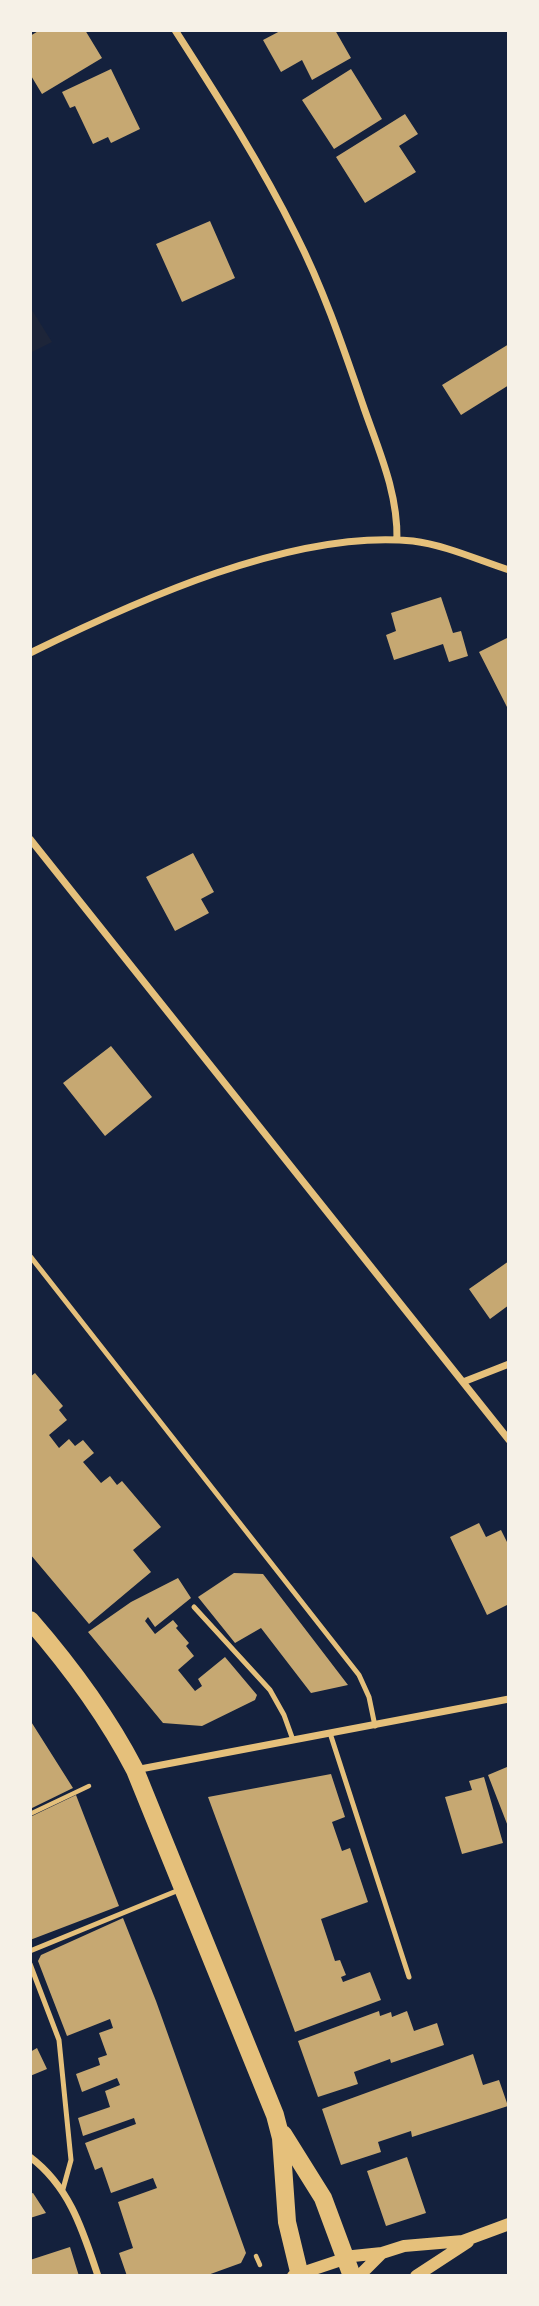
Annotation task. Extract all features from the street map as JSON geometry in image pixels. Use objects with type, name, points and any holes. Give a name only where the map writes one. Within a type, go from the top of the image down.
[{"type":"main road","points":[[30,1620],[92,1700],[121,1743],[135,1770],[275,2115],[292,2151],[315,2182],[333,2223],[342,2260],[352,2276]]},
{"type":"main road","points":[[275,2115],[281,2138],[287,2222],[297,2275]]},
{"type":"street","points":[[175,30],[241,133],[297,236],[341,342],[389,480],[397,508],[397,540]]},
{"type":"street","points":[[30,653],[79,629],[186,585],[310,547],[340,542],[397,540],[434,545],[509,570]]},
{"type":"street","points":[[30,839],[509,1440]]},
{"type":"street","points":[[463,1382],[509,1364]]},
{"type":"street","points":[[135,1770],[509,1699]]},
{"type":"street","points":[[30,2157],[48,2172],[62,2189],[83,2230],[98,2276]]},
{"type":"street","points":[[297,2275],[342,2260],[404,2246],[447,2244],[509,2224]]},
{"type":"street","points":[[416,2276],[481,2235]]},
{"type":"street","points":[[359,2276],[382,2253]]},
{"type":"street","points":[[333,2276],[342,2260]]},
{"type":"lane","points":[[30,1256],[359,1675],[369,1698],[375,1726]]},
{"type":"lane","points":[[194,1607],[270,1690],[284,1715],[292,1740]]},
{"type":"lane","points":[[331,1733],[409,1978]]},
{"type":"lane","points":[[30,1951],[184,1888]]},
{"type":"lane","points":[[30,1964],[59,2040],[71,2160],[62,2189]]},
{"type":"path","points":[[30,1814],[89,1786]]},
{"type":"path","points":[[256,2256],[260,2264]]},
{"type":"shaded area","points":[[30,307],[52,342],[30,353]]},
{"type":"building","points":[[40,30],[85,30],[102,58],[42,94],[30,74],[30,36]]},
{"type":"building","points":[[282,30],[335,30],[351,58],[312,80],[302,60],[281,72],[263,40]]},
{"type":"building","points":[[111,69],[140,129],[111,143],[108,137],[93,144],[75,106],[70,108],[62,92]]},
{"type":"building","points":[[351,69],[382,119],[334,149],[302,100]]},
{"type":"building","points":[[405,114],[418,134],[399,146],[416,172],[365,203],[336,157]]},
{"type":"building","points":[[210,221],[235,278],[182,302],[156,244]]},
{"type":"building","points":[[509,344],[509,385],[461,415],[442,385]]},
{"type":"building","points":[[441,597],[453,633],[461,631],[468,656],[449,662],[443,644],[394,660],[386,635],[396,631],[391,613]]},
{"type":"building","points":[[509,637],[509,706],[507,707],[479,652]]},
{"type":"building","points":[[193,853],[214,892],[201,899],[209,913],[175,931],[146,877]]},
{"type":"building","points":[[111,1046],[152,1097],[105,1136],[63,1083]]},
{"type":"building","points":[[509,1261],[509,1305],[490,1319],[469,1289]]},
{"type":"building","points":[[35,1373],[63,1406],[59,1410],[67,1420],[49,1435],[59,1448],[69,1439],[75,1446],[83,1440],[94,1453],[83,1462],[101,1483],[110,1476],[117,1485],[122,1481],[161,1527],[133,1550],[151,1572],[89,1624],[30,1554],[30,1377]]},
{"type":"building","points":[[479,1523],[486,1537],[501,1530],[509,1546],[509,1604],[487,1615],[450,1537]]},
{"type":"building","points":[[234,1573],[263,1574],[348,1685],[311,1693],[261,1628],[235,1643],[198,1597]]},
{"type":"building","points":[[178,1578],[191,1598],[155,1627],[148,1617],[145,1621],[155,1634],[173,1620],[178,1626],[176,1628],[189,1643],[186,1646],[194,1656],[178,1670],[195,1691],[202,1686],[198,1679],[225,1657],[257,1695],[255,1700],[202,1726],[163,1723],[88,1632],[131,1602]]},
{"type":"building","points":[[30,1720],[73,1788],[30,1809]]},
{"type":"building","points":[[507,1767],[509,1773],[509,1829],[488,1775]]},
{"type":"building","points":[[331,1774],[345,1817],[332,1822],[342,1851],[350,1848],[368,1902],[321,1919],[335,1961],[340,1960],[346,1975],[341,1977],[343,1982],[370,1972],[381,2000],[295,2032],[208,1797]]},
{"type":"building","points":[[484,1777],[503,1843],[462,1854],[445,1797],[472,1790],[469,1781]]},
{"type":"building","points":[[76,1795],[119,1906],[30,1940],[30,1817]]},
{"type":"building","points":[[123,1918],[156,2001],[246,2253],[241,2263],[205,2276],[127,2276],[119,2253],[133,2248],[118,2202],[157,2188],[153,2178],[111,2193],[102,2167],[95,2170],[85,2143],[136,2124],[134,2118],[83,2136],[78,2118],[110,2107],[105,2091],[120,2085],[117,2078],[82,2092],[76,2074],[100,2065],[98,2058],[107,2055],[99,2033],[113,2028],[110,2019],[67,2036],[38,1961],[41,1955]]},
{"type":"building","points":[[379,2011],[380,2016],[391,2012],[392,2017],[407,2011],[414,2031],[437,2023],[444,2045],[391,2063],[390,2059],[354,2072],[358,2084],[318,2097],[298,2041]]},
{"type":"building","points":[[37,2048],[47,2069],[30,2076],[30,2052]]},
{"type":"building","points":[[473,2054],[483,2085],[499,2080],[508,2106],[412,2137],[411,2131],[378,2142],[381,2152],[341,2165],[322,2109]]},
{"type":"building","points":[[407,2157],[426,2213],[386,2226],[367,2171]]},
{"type":"building","points":[[33,2193],[46,2213],[30,2218],[30,2194]]},
{"type":"building","points":[[70,2247],[79,2276],[30,2276],[30,2260]]}]
